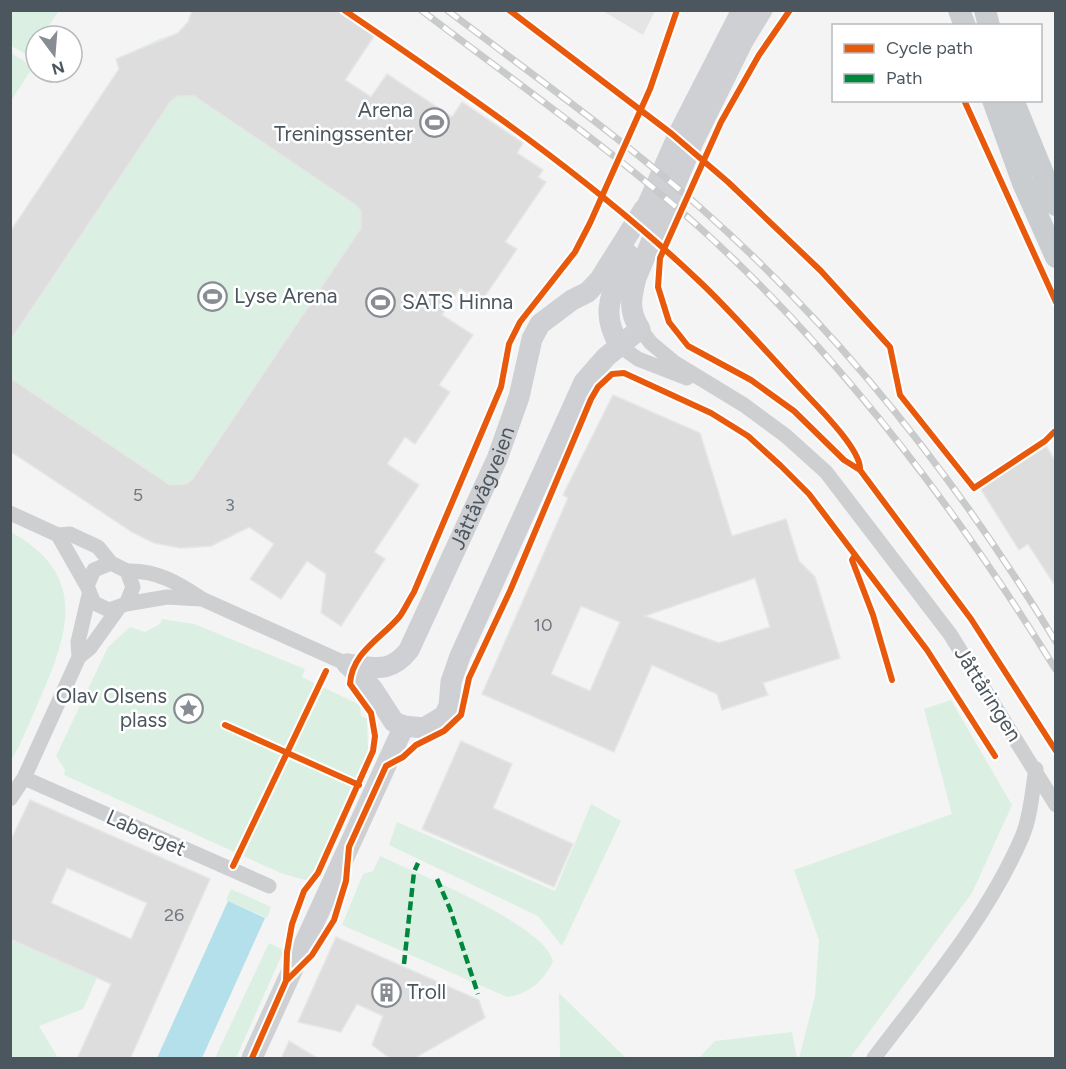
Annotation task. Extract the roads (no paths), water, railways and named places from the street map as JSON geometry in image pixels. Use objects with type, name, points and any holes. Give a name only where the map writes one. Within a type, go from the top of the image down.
[{"type":"main road","points":[[994,102],[1023,183],[1056,257]]},
{"type":"main road","points":[[1014,102],[1054,197]]},
{"type":"street","name":"Jåttåvågveien","points":[[620,346],[609,324],[608,310],[644,209],[680,130],[742,10]]},
{"type":"street","points":[[10,513],[58,535],[70,534],[98,547],[111,563],[127,571],[149,570],[180,584],[202,599],[347,664],[372,688],[394,722],[404,726],[424,728],[444,716],[449,706],[452,682],[460,656],[584,382],[639,329],[631,312],[630,301],[636,278],[694,140],[743,40],[762,10]]},
{"type":"street","name":"Jåttåvågveien","points":[[347,664],[378,670],[402,659],[409,650],[497,459],[519,397],[532,339],[540,324],[572,300],[588,292],[600,279],[644,209]]},
{"type":"street","name":"Jåttåringen","points":[[639,329],[651,343],[704,383],[744,405],[778,430],[826,472],[950,634],[1036,769],[1056,805]]},
{"type":"street","name":"Jåttåringen","points":[[620,346],[638,359],[657,368],[704,383]]},
{"type":"street","points":[[58,535],[94,603],[103,608],[167,597],[202,599]]},
{"type":"street","points":[[79,657],[78,642],[94,570],[111,563]]},
{"type":"street","points":[[10,800],[24,778],[79,657],[90,648],[134,587],[127,571]]},
{"type":"street","points":[[252,1059],[404,726]]},
{"type":"street","points":[[874,1059],[957,948],[991,895],[1023,836],[1036,769]]},
{"type":"street","name":"Laberget","points":[[24,778],[268,886]]},
{"type":"water","points":[[228,901],[265,918],[202,1058],[157,1058]]},
{"type":"railway","points":[[421,10],[666,198],[751,276],[848,380],[893,435],[978,550],[1056,670]]},
{"type":"railway","points":[[447,10],[642,158],[755,258],[804,308],[896,413],[939,469],[980,525],[1056,642]]},
{"type":"place","name":"Arena Treningssenter","points":[[434,122]]},
{"type":"place","name":"Lyse Arena","points":[[213,296]]},
{"type":"place","name":"SATS Hinna","points":[[381,302]]},
{"type":"place","name":"Olav Olsens plass","points":[[188,708]]},
{"type":"place","name":"Troll","points":[[386,992]]}]
